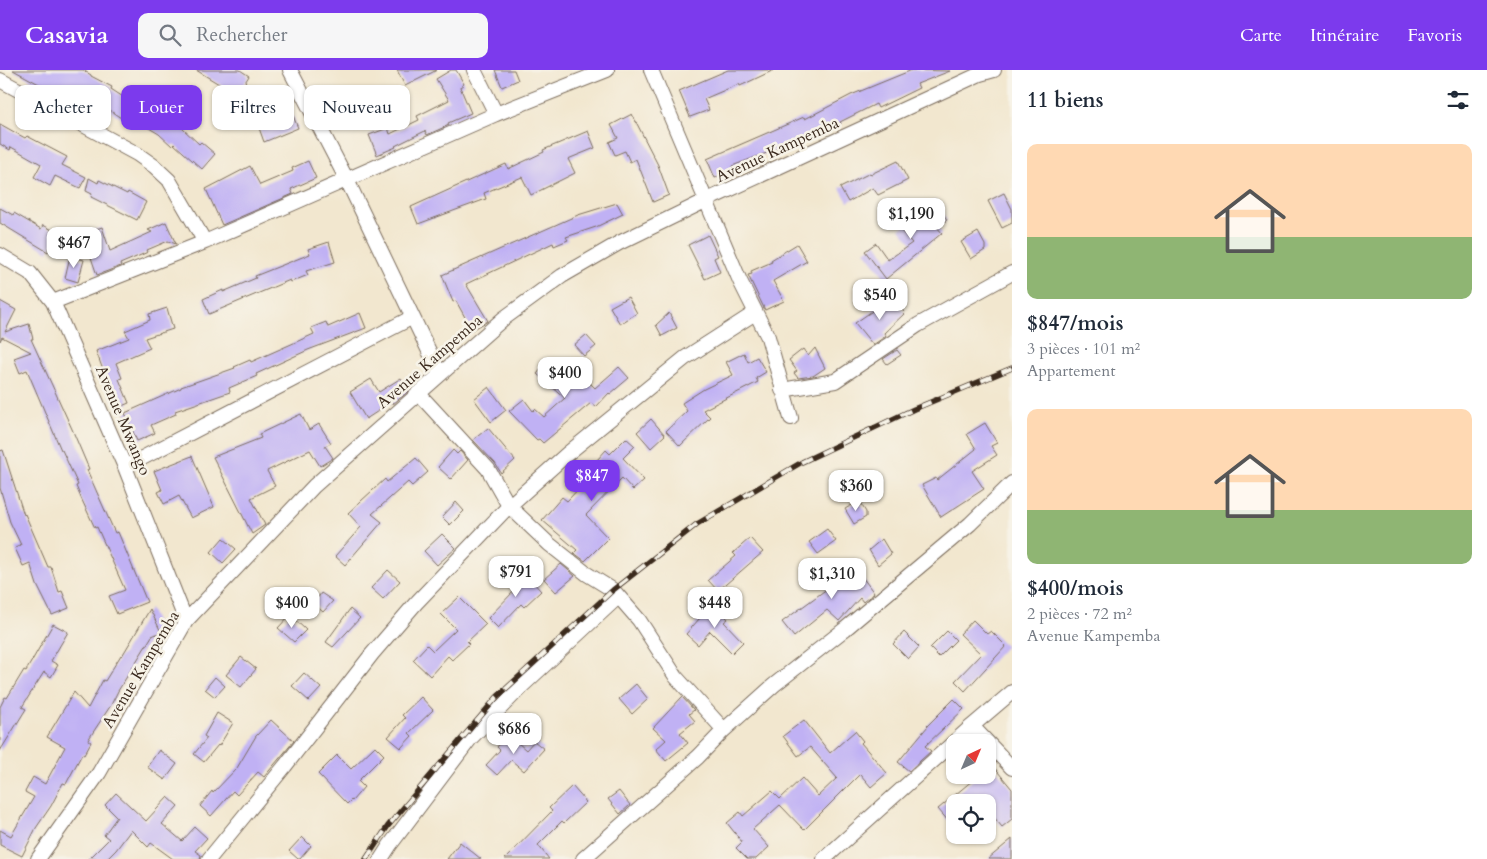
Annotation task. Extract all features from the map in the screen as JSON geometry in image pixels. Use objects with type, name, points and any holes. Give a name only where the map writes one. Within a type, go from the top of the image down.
[{"type":"street","points":[[290,70],[347,180],[440,374]]},
{"type":"street","points":[[474,70],[496,114]]},
{"type":"street","points":[[53,302],[206,242],[496,114],[607,70]]},
{"type":"street","points":[[651,70],[755,313],[768,337],[791,418]]},
{"type":"street","name":"Avenue Kampemba","points":[[38,859],[99,773],[186,621],[314,486],[503,320],[562,276],[619,243],[980,72],[994,70]]},
{"type":"street","points":[[0,80],[137,154],[154,166],[169,180],[206,242]]},
{"type":"street","name":"Avenue Mwango","points":[[0,255],[30,273],[53,302],[125,467],[186,621]]},
{"type":"street","points":[[782,390],[835,381],[918,325],[1012,273]]},
{"type":"street","points":[[209,859],[285,766],[372,654],[416,603],[510,506],[567,454],[685,358],[755,313]]},
{"type":"street","points":[[125,467],[412,318]]},
{"type":"street","points":[[418,393],[488,469],[510,506],[549,544],[587,574],[613,590],[639,620],[676,676],[724,730]]},
{"type":"street","points":[[583,859],[698,757],[724,730],[774,686],[970,524],[1012,483]]},
{"type":"street","points":[[381,859],[470,739],[523,685],[618,597]]},
{"type":"street","points":[[824,859],[1012,692]]},
{"type":"street","points":[[972,726],[1012,768]]},
{"type":"building","points":[[13,70],[83,70],[108,85],[41,85]]},
{"type":"building","points":[[196,70],[240,70],[249,76],[243,85],[221,85]]},
{"type":"building","points":[[397,70],[437,70],[407,85],[404,85]]},
{"type":"building","points":[[451,70],[456,70],[464,84],[460,87],[471,113],[427,135],[425,131],[377,155],[369,135],[383,130],[389,130],[390,134],[398,130],[410,130],[410,124],[419,120],[417,116],[449,100],[436,79]]},
{"type":"building","points":[[495,70],[514,70],[518,80],[502,87]]},
{"type":"building","points":[[728,70],[774,70],[740,86],[739,84],[704,99],[709,110],[690,117],[679,91]]},
{"type":"building","points":[[912,70],[950,71],[917,84],[919,88],[878,108],[876,104],[824,132],[823,130],[732,166],[733,170],[715,178],[707,159],[804,117],[805,119],[851,95]]},
{"type":"building","points":[[111,89],[121,96],[121,118],[111,111]]},
{"type":"building","points":[[632,114],[658,165],[669,195],[653,202],[636,159],[630,162],[625,151],[615,155],[609,142],[618,138],[611,125]]},
{"type":"building","points":[[294,118],[298,128],[294,130]]},
{"type":"building","points":[[0,124],[25,138],[27,136],[67,157],[62,165],[86,177],[80,188],[55,176],[50,186],[34,177],[41,164],[11,147],[10,150],[0,144]]},
{"type":"building","points":[[152,130],[184,130],[199,144],[201,142],[215,154],[202,169],[174,144],[172,146]]},
{"type":"building","points":[[260,130],[293,130],[264,142]]},
{"type":"building","points":[[588,131],[595,148],[568,159],[575,173],[531,195],[522,177],[484,193],[486,199],[418,224],[411,207],[506,164],[508,169],[544,152],[543,150]]},
{"type":"building","points":[[308,161],[316,178],[291,189],[293,194],[222,225],[206,189],[250,166],[260,185],[293,171],[292,168]]},
{"type":"building","points":[[898,161],[908,180],[878,195],[873,188],[848,202],[840,188]]},
{"type":"building","points":[[89,178],[98,183],[99,180],[127,194],[128,192],[146,202],[137,220],[91,197],[92,194],[86,191]]},
{"type":"building","points":[[1004,193],[1012,209],[1012,223],[1002,228],[988,201]]},
{"type":"building","points":[[935,200],[947,220],[937,227],[942,233],[886,279],[865,251],[876,243],[888,260],[912,243],[900,229]]},
{"type":"building","points":[[617,203],[623,214],[596,227],[566,237],[568,240],[554,246],[553,243],[466,284],[488,321],[472,330],[456,301],[453,302],[442,275],[578,215]]},
{"type":"building","points":[[0,208],[13,215],[14,213],[41,229],[43,225],[58,233],[48,252],[0,223]]},
{"type":"building","points":[[166,222],[176,244],[168,241],[120,264],[121,266],[97,275],[83,234],[102,227],[110,251],[152,232],[148,230]]},
{"type":"building","points":[[978,232],[985,245],[985,250],[971,259],[961,242]]},
{"type":"building","points":[[708,235],[718,256],[714,258],[720,272],[705,279],[688,245]]},
{"type":"building","points":[[329,242],[335,262],[306,271],[308,275],[291,282],[290,280],[209,314],[203,299],[310,254],[308,249]]},
{"type":"building","points":[[797,244],[807,261],[773,281],[784,301],[765,310],[748,275],[752,274],[751,271],[772,262],[771,260]]},
{"type":"building","points":[[70,256],[84,260],[78,282],[65,278]]},
{"type":"building","points":[[628,297],[637,313],[620,324],[610,307]]},
{"type":"building","points":[[891,298],[905,313],[884,333],[886,336],[873,345],[855,323]]},
{"type":"building","points":[[0,301],[16,310],[5,332],[29,324],[33,339],[31,339],[72,429],[89,469],[87,470],[115,533],[118,532],[147,602],[117,614],[109,596],[125,590],[97,527],[95,528],[81,498],[76,486],[78,485],[27,370],[20,373],[14,358],[31,352],[2,337],[0,341]]},
{"type":"building","points":[[167,308],[173,329],[145,338],[150,348],[116,363],[122,378],[119,379],[129,403],[117,408],[108,390],[110,389],[96,351],[129,338],[125,331],[150,320],[149,314]]},
{"type":"building","points":[[360,313],[366,328],[308,350],[256,374],[257,376],[229,388],[230,392],[175,411],[176,414],[151,425],[155,433],[137,441],[125,413],[181,387],[235,368],[250,360],[251,362],[314,334],[311,328],[326,322],[328,327]]},
{"type":"building","points":[[669,313],[677,328],[662,336],[656,325]]},
{"type":"building","points":[[586,335],[596,346],[584,356],[574,345]]},
{"type":"building","points":[[815,348],[825,368],[813,376],[798,378],[794,373],[797,371],[789,360],[803,349],[808,356]]},
{"type":"building","points":[[897,350],[901,355],[887,364],[883,359]]},
{"type":"building","points":[[744,353],[748,362],[757,357],[766,372],[756,378],[758,382],[703,410],[710,417],[680,446],[666,431],[687,411],[682,403],[704,389],[733,375],[726,362]]},
{"type":"building","points":[[567,361],[595,388],[619,367],[629,378],[609,393],[596,407],[591,403],[543,443],[539,439],[537,440],[509,411],[524,399],[533,411],[535,409],[544,417],[565,398],[537,374],[547,362],[557,370]]},
{"type":"building","points":[[401,378],[409,391],[393,404],[392,402],[366,419],[350,392],[371,379],[379,392]]},
{"type":"building","points":[[489,387],[506,410],[491,422],[474,399]]},
{"type":"building","points":[[301,414],[309,430],[319,424],[331,443],[325,446],[333,458],[320,466],[310,450],[267,471],[275,486],[251,498],[265,525],[252,534],[213,457],[261,438],[259,434]]},
{"type":"building","points":[[651,419],[665,435],[651,448],[637,432]]},
{"type":"building","points":[[985,423],[997,443],[991,446],[997,455],[972,471],[984,489],[941,517],[922,485],[936,478],[937,480],[976,449],[967,434]]},
{"type":"building","points":[[488,428],[515,460],[501,473],[495,463],[473,440]]},
{"type":"building","points":[[626,438],[635,446],[623,458],[644,480],[633,490],[622,478],[586,515],[608,538],[585,561],[574,553],[577,550],[542,520],[562,497],[567,501],[602,464],[597,460],[606,450],[610,454]]},
{"type":"building","points":[[3,450],[24,515],[48,567],[51,567],[59,592],[62,591],[69,608],[52,615],[37,585],[30,563],[23,566],[15,548],[21,545],[10,522],[0,488],[0,451]]},
{"type":"building","points":[[453,450],[457,454],[460,451],[468,460],[451,479],[438,467]]},
{"type":"building","points":[[192,456],[214,507],[191,518],[179,496],[164,504],[158,492],[162,490],[154,471]]},
{"type":"building","points":[[416,458],[428,472],[412,486],[408,482],[372,514],[382,522],[345,565],[335,556],[361,527],[348,513],[385,479],[387,482]]},
{"type":"building","points":[[859,501],[866,512],[866,517],[854,524],[845,509]]},
{"type":"building","points":[[456,502],[464,511],[450,525],[442,517]]},
{"type":"building","points":[[827,529],[836,541],[818,554],[809,542]]},
{"type":"building","points":[[442,534],[456,548],[437,565],[424,551]]},
{"type":"building","points":[[223,538],[236,549],[223,563],[211,552]]},
{"type":"building","points":[[750,538],[763,552],[718,591],[708,580],[736,556],[733,553]]},
{"type":"building","points":[[882,539],[891,554],[878,565],[869,550]]},
{"type":"building","points":[[852,563],[874,593],[863,602],[860,598],[839,621],[827,610],[794,637],[782,622],[839,580],[835,575],[847,564],[849,566]]},
{"type":"building","points":[[561,564],[575,576],[556,592],[544,579]]},
{"type":"building","points":[[521,569],[541,591],[524,607],[521,604],[498,628],[488,618],[516,589],[508,581]]},
{"type":"building","points":[[388,570],[400,581],[383,599],[371,588]]},
{"type":"building","points":[[321,593],[333,601],[323,612],[314,604]]},
{"type":"building","points":[[459,597],[486,624],[452,660],[448,656],[430,676],[413,660],[427,645],[433,651],[456,629],[441,614]]},
{"type":"building","points":[[713,603],[728,619],[724,622],[743,642],[732,653],[710,631],[698,645],[686,634]]},
{"type":"building","points":[[150,609],[161,632],[152,636],[88,740],[91,742],[84,755],[82,754],[66,784],[63,783],[51,806],[36,828],[22,856],[0,845],[0,830],[11,836],[34,797],[25,792],[33,777],[45,784],[65,747],[47,737],[74,692],[88,708],[103,680],[105,681],[122,656]]},
{"type":"building","points":[[350,609],[360,618],[333,647],[326,642]]},
{"type":"building","points":[[290,615],[306,630],[294,642],[278,628]]},
{"type":"building","points":[[973,620],[987,634],[991,631],[1006,646],[965,691],[955,681],[981,654],[960,634]]},
{"type":"building","points":[[53,624],[68,632],[51,661],[58,665],[51,677],[44,672],[22,707],[26,709],[0,751],[0,707],[24,670],[26,671]]},
{"type":"building","points":[[947,631],[956,640],[939,657],[930,648]]},
{"type":"building","points":[[904,632],[919,647],[908,659],[893,644]]},
{"type":"building","points":[[241,657],[256,669],[241,687],[226,675]]},
{"type":"building","points":[[304,673],[321,688],[309,701],[292,686]]},
{"type":"building","points":[[215,677],[225,686],[215,697],[205,689]]},
{"type":"building","points":[[636,684],[648,699],[632,714],[619,699]]},
{"type":"building","points":[[421,697],[433,710],[409,733],[412,736],[401,748],[388,737],[405,718],[402,715]]},
{"type":"building","points":[[682,697],[694,710],[689,714],[695,721],[680,733],[688,743],[666,761],[656,749],[666,740],[653,728]]},
{"type":"building","points":[[954,699],[964,709],[925,746],[931,751],[909,771],[898,762],[927,726]]},
{"type":"building","points":[[217,713],[233,723],[219,746],[204,762],[194,754],[207,738],[204,736]]},
{"type":"building","points":[[271,720],[294,741],[264,777],[258,772],[237,795],[233,791],[211,816],[200,806],[212,791],[213,793],[237,768],[256,736]]},
{"type":"building","points":[[804,720],[830,753],[855,731],[863,741],[861,743],[887,773],[871,787],[860,774],[804,830],[780,805],[753,829],[769,847],[756,859],[747,859],[736,848],[742,842],[727,823],[740,812],[743,816],[772,791],[780,799],[802,778],[818,796],[837,778],[810,747],[798,756],[783,736]]},
{"type":"building","points":[[508,734],[526,750],[534,741],[544,749],[524,771],[511,760],[497,775],[486,765],[500,750],[497,747]]},
{"type":"building","points":[[375,746],[384,755],[358,781],[364,787],[347,804],[318,774],[337,755],[351,769]]},
{"type":"building","points":[[159,750],[177,764],[165,780],[147,767]]},
{"type":"building","points":[[996,770],[1012,789],[1012,819],[1002,827],[996,820],[996,794],[956,794],[968,784],[996,784]]},
{"type":"building","points":[[572,786],[586,802],[564,823],[562,821],[538,845],[549,859],[505,859],[552,811],[549,808]]},
{"type":"building","points":[[619,791],[630,805],[620,814],[608,799]]},
{"type":"building","points":[[116,793],[146,821],[168,797],[178,806],[162,824],[182,841],[195,827],[207,838],[195,851],[201,855],[200,859],[173,859],[151,843],[148,847],[131,830],[107,859],[89,859],[109,839],[104,835],[117,817],[105,805]]},
{"type":"building","points":[[946,802],[946,818],[938,809]]},
{"type":"building","points":[[302,837],[311,846],[298,859],[289,851]]},
{"type":"building","points":[[1012,839],[1012,859],[988,859]]},
{"type":"building","points":[[460,842],[481,859],[447,859]]},
{"type":"railway","points":[[366,859],[388,826],[497,697],[613,590],[697,524],[802,462],[914,409],[1012,368]]}]
